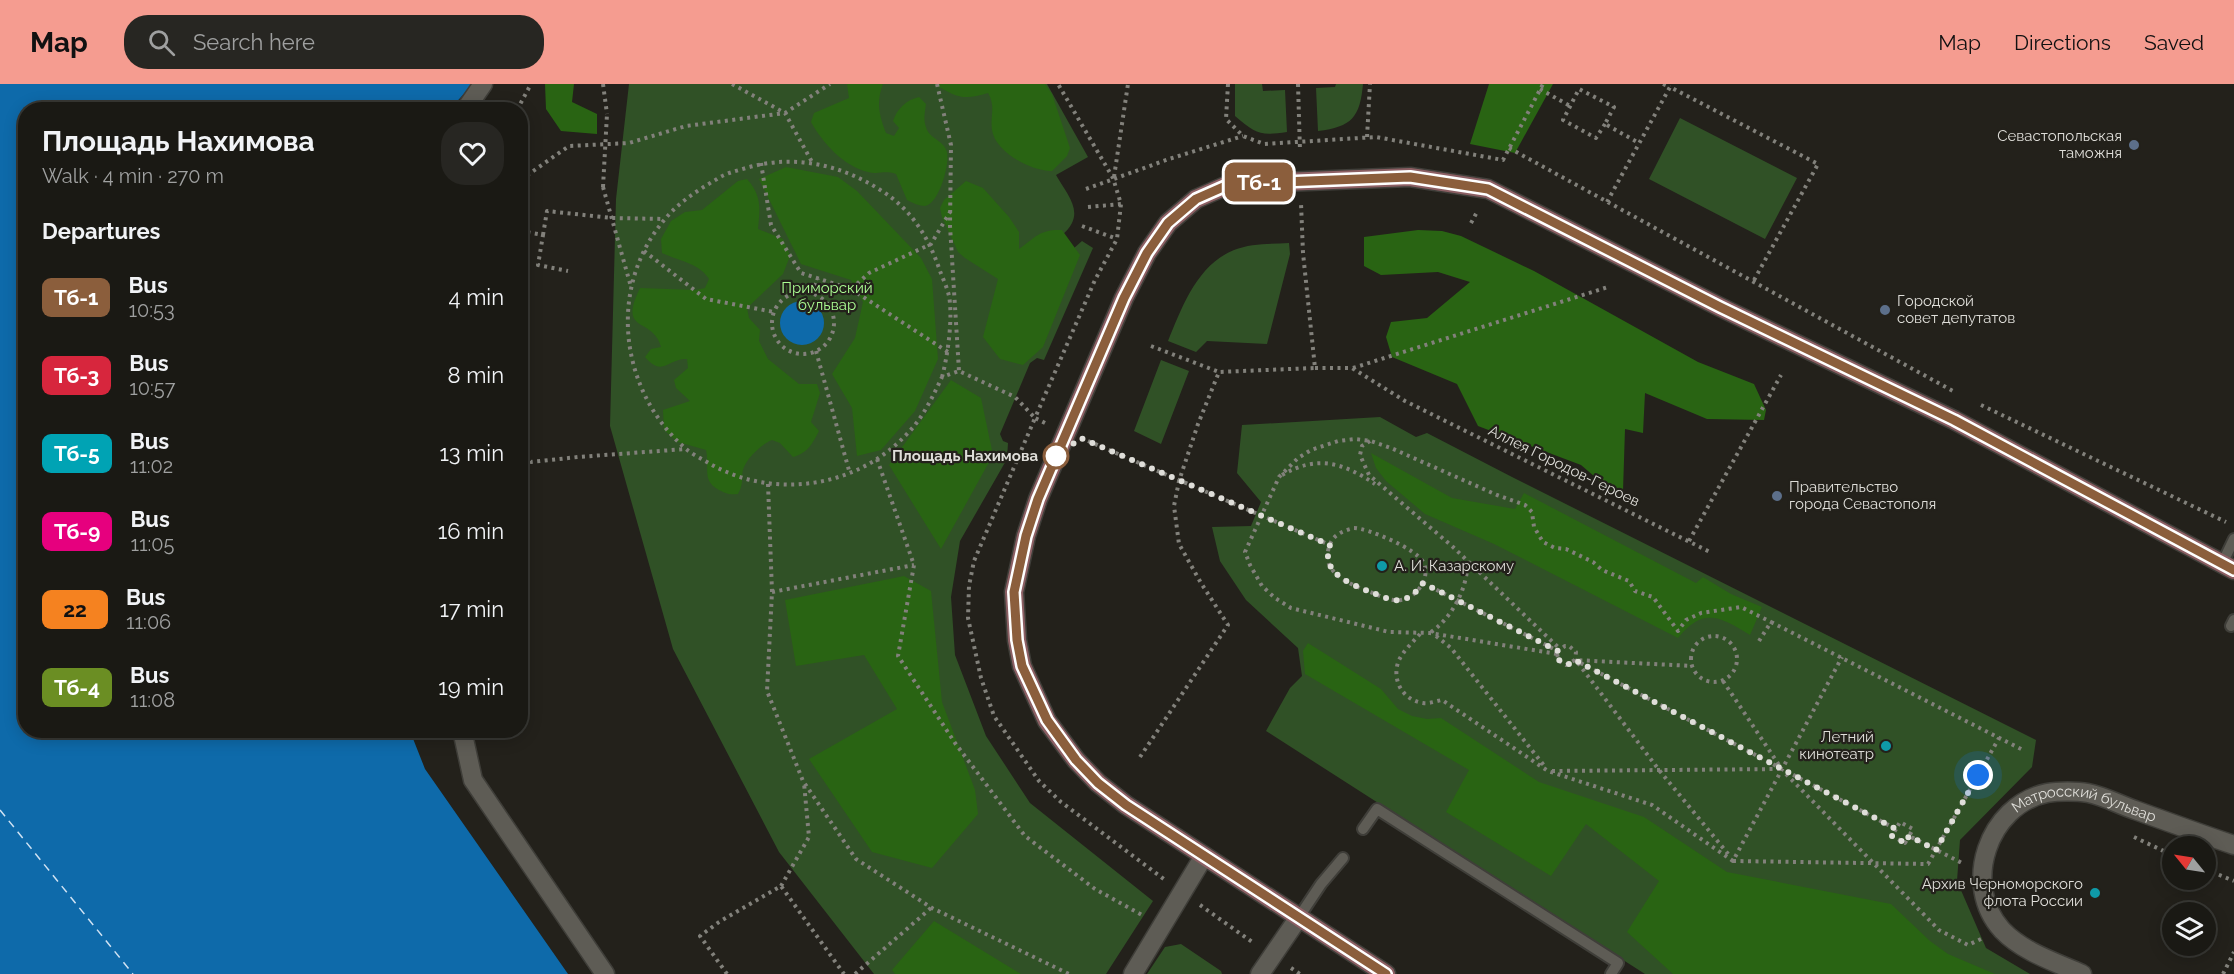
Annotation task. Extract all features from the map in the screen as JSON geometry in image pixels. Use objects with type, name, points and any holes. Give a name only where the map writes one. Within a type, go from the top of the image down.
[{"type":"main road","points":[[1386,974],[1126,805],[1098,783],[1060,740],[1035,697],[1022,666],[1017,640],[1014,592],[1021,556],[1038,499],[1124,298],[1147,253],[1168,223],[1196,199],[1230,184],[1410,177],[1488,189],[1731,312],[1954,420],[2228,567]]},
{"type":"street","points":[[471,102],[483,84]]},
{"type":"street","points":[[464,738],[473,780],[605,974]]},
{"type":"street","name":"Матросский бульвар","points":[[2082,974],[2019,945],[2001,929],[1988,907],[1982,883],[1984,855],[1991,836],[2002,820],[2022,803],[2048,793],[2088,793],[2234,845]]},
{"type":"street","points":[[1133,974],[1204,856]]},
{"type":"street","points":[[1260,974],[1299,917]]},
{"type":"lane","points":[[2228,567],[2234,539]]},
{"type":"lane","points":[[1363,829],[1377,810],[1618,963],[1611,974]]},
{"type":"lane","points":[[1299,917],[1343,858]]},
{"type":"path","points":[[521,102],[531,84]]},
{"type":"path","points":[[603,84],[607,114],[603,187],[631,287]]},
{"type":"path","points":[[732,84],[785,113],[813,162]]},
{"type":"path","points":[[528,173],[569,146],[629,143],[686,126],[785,113],[830,84]]},
{"type":"path","points":[[937,84],[951,145],[950,212],[959,371]]},
{"type":"path","points":[[1047,423],[1035,418],[1095,280],[1117,239],[1121,204],[1113,178],[1058,84]]},
{"type":"path","points":[[1113,178],[1128,84]]},
{"type":"path","points":[[1228,84],[1226,119],[1243,136],[1264,144],[1367,137],[1503,160],[1542,86],[1570,106]]},
{"type":"path","points":[[1298,84],[1300,151]]},
{"type":"path","points":[[1367,137],[1370,84]]},
{"type":"path","points":[[1663,84],[1818,164],[1753,282]]},
{"type":"path","points":[[1607,202],[1670,87]]},
{"type":"path","points":[[1579,89],[1614,107],[1605,124],[1596,138],[1563,120],[1579,89]]},
{"type":"path","points":[[1605,124],[1639,143]]},
{"type":"path","points":[[1086,189],[1243,136]]},
{"type":"path","points":[[1509,148],[1956,393]]},
{"type":"path","points":[[813,162],[863,178],[889,196],[913,218],[931,244],[949,296],[948,352],[942,376],[927,408],[905,436],[877,459],[850,474],[810,484],[768,484],[725,472],[686,449],[656,416],[635,376],[627,332],[631,287],[644,251],[664,219],[693,193],[725,174],[761,163],[813,162]]},
{"type":"path","points":[[761,163],[771,225],[801,273],[852,289],[948,352]]},
{"type":"path","points":[[1301,197],[1303,253],[1315,368]]},
{"type":"path","points":[[1088,207],[1121,204]]},
{"type":"path","points":[[567,271],[538,265],[547,211],[612,218],[664,219]]},
{"type":"path","points":[[852,289],[869,273],[931,244],[950,212]]},
{"type":"path","points":[[1471,223],[1477,212]]},
{"type":"path","points":[[1082,226],[1117,239]]},
{"type":"path","points":[[528,232],[543,235]]},
{"type":"path","points":[[644,251],[706,299],[774,312]]},
{"type":"path","points":[[812,293],[818,278]]},
{"type":"path","points":[[1151,346],[1219,372],[1352,368],[1608,287]]},
{"type":"path","points":[[796,292],[812,293],[821,297],[829,305],[834,326],[825,345],[806,354],[795,353],[778,342],[772,322],[774,312],[783,299],[789,295],[796,292]]},
{"type":"path","points":[[816,351],[850,474]]},
{"type":"path","name":"Аллея Городов-Героев","points":[[1352,368],[1405,401],[1712,553]]},
{"type":"path","points":[[942,376],[959,371],[1015,398]]},
{"type":"path","points":[[1140,757],[1228,625],[1179,544],[1174,506],[1179,481],[1198,424],[1219,372]]},
{"type":"path","points":[[1689,541],[1781,375]]},
{"type":"path","points":[[1977,404],[2234,526]]},
{"type":"path","points":[[1081,438],[1330,545]]},
{"type":"path","points":[[1733,861],[1659,770],[1575,660],[1576,652],[1573,648],[1565,646],[1559,651],[1430,633],[1389,632],[1291,608],[1275,598],[1262,586],[1245,552],[1279,477],[1298,458],[1311,450],[1338,441],[1355,439],[1371,441],[1391,448],[1525,505],[1532,512],[1534,527],[1543,542],[1555,548],[1566,549],[1593,562],[1602,570],[1629,581],[1635,591],[1653,597],[1678,631],[1686,620],[1701,613],[1741,607],[2023,750]]},
{"type":"path","points":[[1371,441],[1362,446],[1360,455],[1369,476],[1467,561],[1559,651],[1559,661],[1566,664],[1575,660],[1692,666]]},
{"type":"path","points":[[528,459],[531,462],[578,456],[686,449]]},
{"type":"path","points":[[877,459],[914,565],[898,656],[955,743],[1025,836],[1095,889],[1162,926]]},
{"type":"path","points":[[1279,477],[1304,465],[1333,463],[1360,474],[1393,496]]},
{"type":"path","points":[[768,484],[772,592],[767,692],[803,781],[856,859],[932,908],[1069,974]]},
{"type":"path","points":[[1358,528],[1371,531],[1420,558],[1425,569],[1423,583],[1410,597],[1393,601],[1347,583],[1331,568],[1327,557],[1333,538],[1348,529],[1358,528]]},
{"type":"path","points":[[1430,633],[1439,627],[1456,600],[1468,572],[1467,561]]},
{"type":"path","points":[[772,592],[914,565]]},
{"type":"path","points":[[1423,583],[1559,651]]},
{"type":"path","points":[[1759,641],[1771,622]]},
{"type":"path","points":[[1421,633],[1398,661],[1397,683],[1403,694],[1425,704],[1442,700],[1548,771],[1652,805],[1733,861],[1928,864],[2000,738]]},
{"type":"path","points":[[1430,633],[1442,639],[1451,648],[1548,771]]},
{"type":"path","points":[[1709,636],[1725,638],[1736,649],[1738,664],[1730,677],[1723,681],[1708,682],[1696,674],[1692,666],[1691,660],[1696,645],[1709,636]]},
{"type":"path","points":[[1733,861],[1842,657]]},
{"type":"path","points":[[1575,660],[1896,829]]},
{"type":"path","points":[[1723,681],[1782,769],[1939,930],[1968,945],[1983,937]]},
{"type":"path","points":[[1548,771],[1782,769]]},
{"type":"path","points":[[727,974],[700,936],[719,922],[782,886],[809,837],[803,781]]},
{"type":"path","points":[[1900,822],[1913,829],[1905,843],[1892,836],[1896,829],[1900,822]]},
{"type":"path","points":[[1909,836],[1962,862]]},
{"type":"path","points":[[2134,837],[2162,850]]},
{"type":"path","points":[[2216,874],[2234,881]]},
{"type":"path","points":[[782,886],[844,974]]},
{"type":"path","points":[[1183,893],[1273,956]]},
{"type":"path","points":[[855,974],[932,908]]},
{"type":"path","points":[[2223,974],[2234,952]]},
{"type":"green space","points":[[545,84],[574,84],[572,102],[597,114],[597,134],[561,131],[546,109]]},
{"type":"green space","name":"Приморский бульвар","points":[[629,84],[1047,84],[1088,157],[1056,175],[1070,198],[1074,212],[1073,220],[1062,235],[1073,249],[1082,241],[1093,248],[1044,360],[1037,358],[1030,363],[1000,434],[1003,441],[1008,443],[1007,459],[960,541],[951,597],[955,655],[986,736],[1030,803],[1153,901],[1106,974],[874,974],[779,852],[673,649],[610,426],[616,199]]},
{"type":"green space","points":[[847,84],[883,84],[879,103],[880,114],[886,133],[894,136],[899,128],[893,121],[903,106],[919,97],[926,104],[924,118],[926,127],[947,152],[945,174],[939,191],[930,204],[923,206],[907,200],[896,174],[868,172],[850,165],[835,153],[816,130],[811,122],[814,113],[849,98]]},
{"type":"green space","points":[[934,84],[1045,84],[1052,94],[1070,148],[1067,156],[1052,171],[1025,164],[1007,153],[995,138],[992,130],[992,103],[988,93],[972,97],[960,96]]},
{"type":"green space","points":[[1235,84],[1262,84],[1263,91],[1285,90],[1287,132],[1270,134],[1259,132],[1248,127],[1235,116]]},
{"type":"green space","points":[[1336,84],[1363,84],[1359,105],[1352,118],[1346,123],[1339,127],[1318,131],[1316,88],[1335,87]]},
{"type":"green space","points":[[1489,84],[1553,84],[1515,153],[1470,144]]},
{"type":"green space","points":[[1680,118],[1797,178],[1765,239],[1649,179]]},
{"type":"green space","points":[[786,167],[838,177],[857,191],[921,258],[932,279],[938,359],[915,411],[881,450],[857,456],[852,408],[832,374],[855,338],[863,302],[851,280],[801,264],[759,179]]},
{"type":"green space","points":[[747,179],[758,197],[758,229],[783,239],[790,256],[783,274],[747,308],[749,318],[760,330],[759,341],[768,359],[799,384],[817,384],[820,393],[811,422],[819,431],[806,450],[793,457],[780,443],[772,440],[764,444],[746,463],[740,490],[738,494],[733,494],[719,490],[710,482],[707,473],[706,450],[678,442],[664,430],[663,410],[690,401],[676,388],[674,380],[688,368],[687,359],[680,359],[661,367],[651,363],[645,357],[651,349],[661,347],[657,337],[639,324],[632,313],[640,288],[696,290],[705,288],[709,279],[705,274],[694,266],[662,253],[661,239],[671,221],[685,212],[702,210],[738,181]]},
{"type":"green space","points":[[966,181],[983,188],[1009,217],[1019,232],[1019,249],[1043,232],[1062,230],[1080,255],[1043,347],[1023,365],[1000,359],[983,337],[998,279],[958,252],[942,217],[940,208],[944,200]]},
{"type":"green space","points":[[1418,230],[1442,231],[1461,236],[1534,271],[1698,362],[1754,384],[1766,410],[1764,420],[1707,419],[1645,393],[1643,433],[1625,429],[1623,491],[1615,494],[1581,465],[1478,426],[1457,384],[1392,357],[1386,337],[1391,322],[1427,318],[1470,282],[1438,272],[1381,275],[1364,266],[1364,237]]},
{"type":"green space","points":[[1289,243],[1290,254],[1267,344],[1207,341],[1196,352],[1168,341],[1192,288],[1210,266],[1221,257],[1247,246]]},
{"type":"green space","points":[[1161,360],[1189,371],[1161,444],[1134,431]]},
{"type":"green space","points":[[951,380],[981,398],[993,455],[941,549],[889,465]]},
{"type":"green space","points":[[1380,417],[1416,437],[1427,433],[2036,740],[2032,767],[1960,840],[1957,881],[1986,948],[2030,974],[1645,974],[1266,731],[1290,688],[1302,676],[1298,648],[1246,600],[1220,561],[1212,527],[1251,526],[1261,502],[1237,473],[1242,425]]},
{"type":"green space","points":[[1371,453],[1452,498],[1515,509],[1524,493],[1696,583],[1703,577],[1731,594],[1762,607],[1750,635],[1730,623],[1704,618],[1687,628],[1678,638],[1494,544],[1425,514],[1386,481],[1376,468]]},
{"type":"green space","points":[[904,576],[931,591],[942,702],[975,790],[978,814],[932,868],[872,852],[809,759],[897,709],[864,655],[796,666],[785,600]]},
{"type":"green space","points":[[1308,643],[1381,689],[1398,709],[1412,716],[1427,719],[1441,718],[1539,782],[1644,817],[1727,872],[1891,904],[1930,941],[1948,954],[1995,974],[1673,974],[1627,932],[1659,881],[1586,824],[1551,876],[1446,812],[1469,770],[1305,674],[1303,651]]},
{"type":"green space","points":[[934,921],[1021,974],[895,974],[892,970]]},
{"type":"green space","points":[[1181,944],[1221,971],[1222,974],[1147,974],[1165,947]]},
{"type":"water","points":[[0,84],[473,84],[456,102],[18,102],[18,738],[413,738],[425,769],[568,974],[0,974]]},
{"type":"water","points":[[802,301],[817,308],[824,323],[817,338],[802,345],[787,338],[780,323],[787,308]]},
{"type":"ferry route","points":[[0,810],[133,974]]},
{"type":"bus line","name":"Тб-1","points":[[1386,974],[1126,805],[1098,783],[1076,760],[1047,720],[1022,666],[1017,640],[1014,592],[1026,536],[1038,499],[1124,298],[1147,253],[1168,223],[1196,199],[1230,184],[1300,180],[1410,177],[1488,189],[1720,307],[1954,420],[2234,570]]},
{"type":"place","name":"Севастопольская таможня","points":[[2134,145]]},
{"type":"place","name":"Городской совет депутатов","points":[[1885,310]]},
{"type":"place","name":"Площадь Нахимова","points":[[1056,456]]},
{"type":"place","name":"Правительство города Севастополя","points":[[1777,496]]},
{"type":"place","name":"А. И. Казарскому","points":[[1382,566]]},
{"type":"place","name":"Летний кинотеатр","points":[[1886,746]]},
{"type":"place","name":"Архив Черноморского флота России","points":[[2095,893]]},
{"type":"route","points":[[1056,456],[1081,438],[1330,545],[1327,557],[1338,577],[1393,601],[1410,597],[1423,583],[1558,651],[1557,658],[1562,663],[1569,664],[1575,660],[1896,829],[1892,836],[1905,843],[1909,836],[1936,850],[1978,775]]}]
